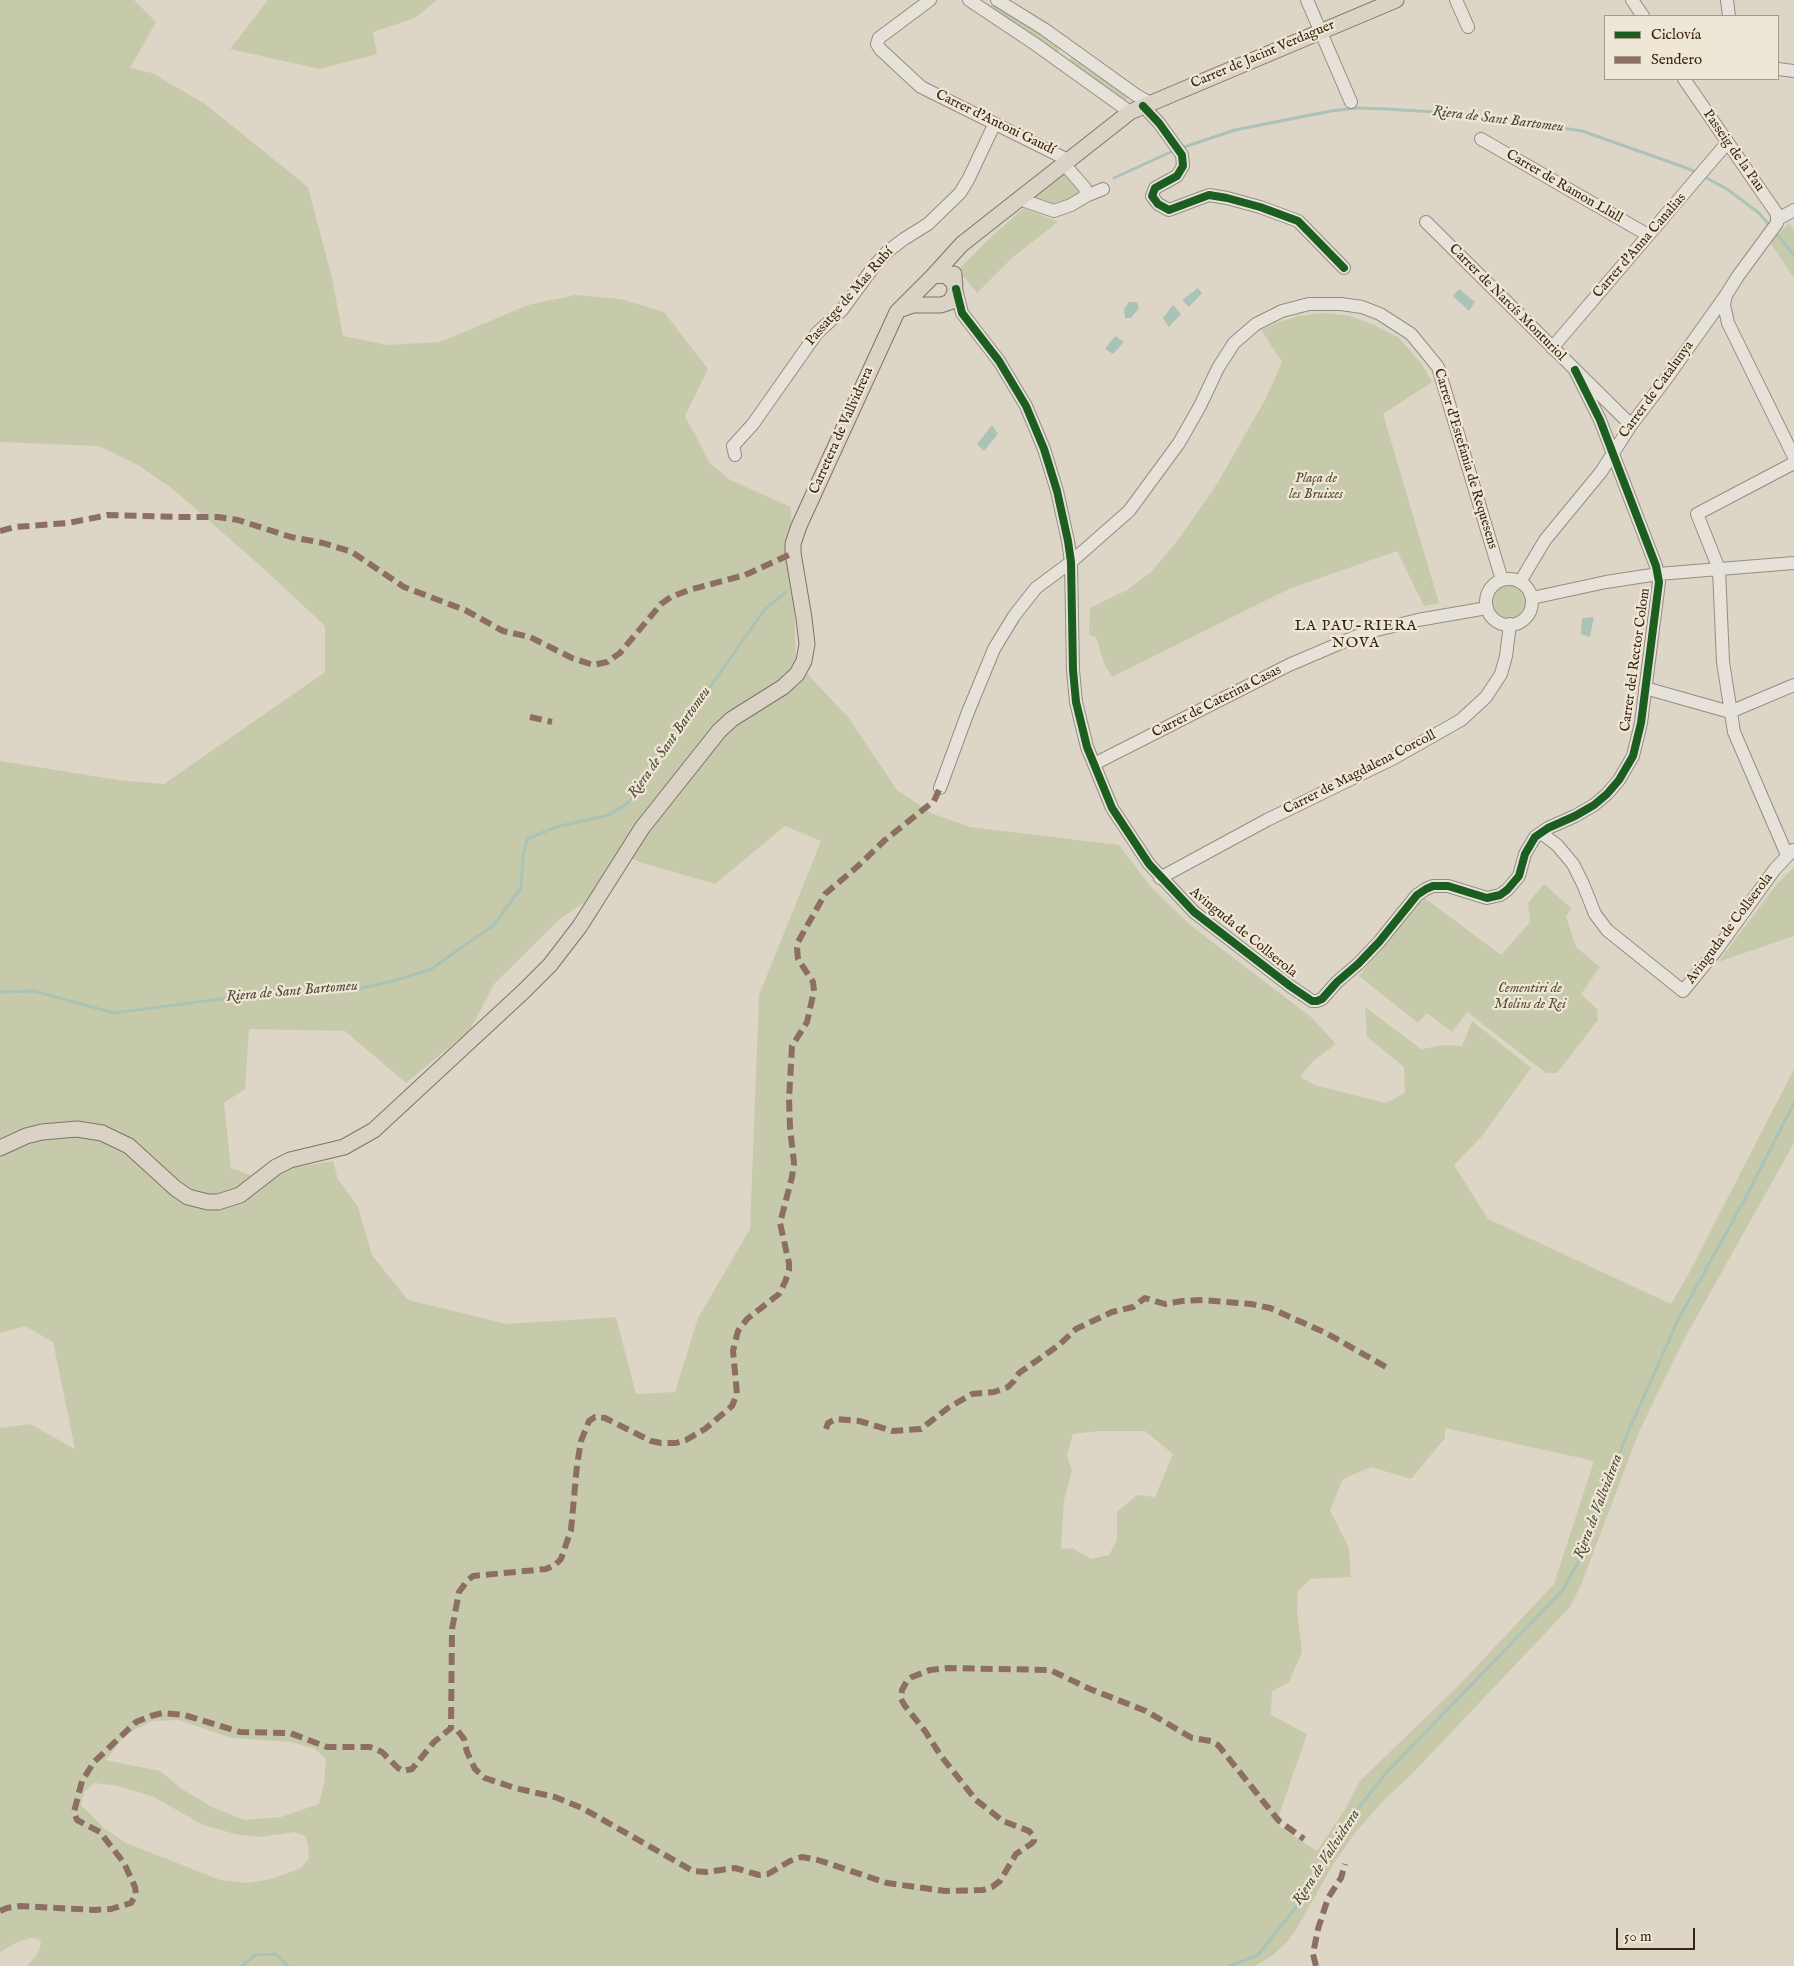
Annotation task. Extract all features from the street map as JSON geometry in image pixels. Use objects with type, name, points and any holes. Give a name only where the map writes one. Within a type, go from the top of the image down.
[{"type":"main road","name":"Carrer de Jacint Verdaguer","points":[[1141,107],[1396,0]]},
{"type":"main road","points":[[939,305],[929,300],[926,296],[925,287],[962,244],[1066,162],[1141,107]]},
{"type":"main road","points":[[897,312],[913,305],[946,304],[954,298],[956,261],[962,244]]},
{"type":"main road","points":[[931,278],[937,274],[946,275],[955,287]]},
{"type":"main road","name":"Carretera de Vallvidrera","points":[[0,1148],[26,1136],[42,1132],[77,1129],[102,1133],[129,1146],[175,1188],[188,1197],[208,1202],[218,1202],[240,1195],[276,1167],[290,1160],[344,1147],[370,1133],[524,992],[550,965],[580,926],[642,828],[720,731],[732,720],[783,687],[797,674],[804,661],[807,644],[793,552],[793,544],[799,526],[897,312],[931,278]]},
{"type":"street","name":"Carrer d'Antoni Gaudí","points":[[930,0],[879,38],[877,44],[880,49],[921,87],[994,125],[1058,154],[1066,162]]},
{"type":"street","points":[[969,0],[984,4],[1061,63],[1141,107],[1174,143],[1182,155],[1183,166],[1177,176],[1155,188],[1152,196],[1158,204],[1169,210],[1209,195],[1260,207],[1298,221],[1344,268]]},
{"type":"street","points":[[997,0],[1071,48],[1136,95],[1141,107]]},
{"type":"street","points":[[1307,0],[1350,102]]},
{"type":"street","points":[[1456,0],[1468,27]]},
{"type":"street","points":[[1632,0],[1641,15]]},
{"type":"street","points":[[1727,0],[1729,15]]},
{"type":"street","points":[[1061,63],[1071,48]]},
{"type":"street","points":[[1779,69],[1794,71]]},
{"type":"street","name":"Passeig de la Pau","points":[[1685,80],[1777,214],[1777,221]]},
{"type":"street","name":"Passatge de Mas Rubí","points":[[735,455],[733,446],[753,424],[817,333],[846,305],[888,252],[928,224],[960,193],[994,125]]},
{"type":"street","name":"Carrer de Ramon Llull","points":[[1481,139],[1648,235]]},
{"type":"street","name":"Carrer d'Anna Canalias","points":[[1552,348],[1648,235],[1696,182],[1727,143]]},
{"type":"street","points":[[1066,162],[1085,188],[1086,196]]},
{"type":"street","points":[[1019,200],[1054,211],[1103,189]]},
{"type":"street","points":[[1777,221],[1794,210]]},
{"type":"street","name":"Carrer de Catalunya","points":[[1520,582],[1545,540],[1601,472],[1631,425],[1726,295],[1777,221]]},
{"type":"street","name":"Carrer de Narcís Monturiol","points":[[1426,222],[1631,425]]},
{"type":"street","points":[[955,287],[962,313]]},
{"type":"street","points":[[1726,295],[1724,305],[1728,323],[1794,457]]},
{"type":"street","name":"Carrer d'Estefania de Requesens","points":[[940,788],[994,649],[1014,616],[1036,588],[1071,562],[1129,511],[1179,443],[1200,406],[1218,368],[1234,343],[1256,324],[1282,311],[1309,304],[1340,304],[1380,314],[1411,334],[1438,368],[1502,580]]},
{"type":"street","points":[[939,305],[962,313]]},
{"type":"street","name":"Avinguda de Collserola","points":[[962,313],[1012,380],[1036,428],[1057,491],[1071,562],[1074,687],[1081,726],[1101,785],[1139,852],[1160,878],[1194,912],[1305,997],[1318,1001],[1374,947],[1417,895],[1426,888],[1448,886],[1486,898],[1507,890],[1519,876],[1530,844],[1540,832],[1557,845],[1572,864],[1583,884],[1594,914],[1606,930],[1683,992],[1791,852]]},
{"type":"street","name":"Carrer del Rector Colom","points":[[1540,832],[1594,805],[1619,780],[1633,756],[1638,738],[1660,582],[1600,420],[1575,370]]},
{"type":"street","points":[[1791,852],[1734,732],[1723,662],[1719,569],[1696,514],[1794,463]]},
{"type":"street","points":[[1532,598],[1606,582],[1658,574],[1794,563]]},
{"type":"street","points":[[1508,579],[1520,582],[1526,586],[1532,598],[1532,604],[1526,617],[1521,621],[1510,624],[1496,620],[1487,608],[1488,594],[1496,583],[1502,580],[1508,579]]},
{"type":"street","name":"Carrer de Caterina Casas","points":[[1094,764],[1289,665],[1364,633],[1418,620],[1487,608]]},
{"type":"street","name":"Carrer de Magdalena Corcoll","points":[[1160,878],[1267,820],[1394,758],[1461,720],[1486,697],[1501,674],[1506,656],[1510,624]]},
{"type":"street","points":[[1645,688],[1730,712],[1794,685]]},
{"type":"green space","points":[[0,0],[134,0],[156,22],[130,68],[152,73],[205,104],[308,187],[332,278],[343,336],[387,345],[440,342],[528,305],[575,295],[621,299],[664,312],[708,369],[685,416],[710,463],[730,480],[791,507],[796,662],[848,717],[897,790],[931,813],[970,827],[1119,845],[1151,887],[1189,924],[1311,1017],[1336,1044],[1313,1061],[1300,1077],[1315,1085],[1386,1103],[1405,1093],[1404,1067],[1367,1037],[1365,1007],[1421,1049],[1445,1045],[1462,1046],[1472,1021],[1531,1068],[1482,1136],[1454,1165],[1488,1219],[1671,1304],[1689,1273],[1794,1069],[1794,1143],[1682,1343],[1639,1432],[1581,1585],[1570,1607],[1411,1775],[1383,1801],[1355,1833],[1334,1863],[1297,1928],[1287,1942],[1273,1955],[1255,1966],[27,1966],[35,1957],[41,1942],[38,1939],[31,1938],[20,1941],[0,1952],[0,1428],[30,1424],[75,1449],[53,1342],[25,1326],[0,1333],[0,761],[118,780],[164,784],[325,672],[325,626],[264,569],[174,490],[138,465],[99,446],[0,442]],"holes":[[[785,826],[821,841],[759,995],[750,1229],[698,1318],[675,1392],[636,1394],[616,1317],[507,1324],[408,1300],[372,1255],[358,1207],[338,1179],[333,1161],[250,1175],[231,1168],[224,1103],[245,1089],[249,1029],[345,1031],[406,1083],[470,1030],[494,984],[561,918],[588,900],[619,851],[639,862],[715,884]],[[1445,1428],[1594,1461],[1554,1584],[1459,1685],[1360,1781],[1344,1811],[1317,1851],[1276,1824],[1307,1734],[1271,1715],[1272,1691],[1289,1682],[1302,1652],[1297,1611],[1298,1591],[1310,1579],[1351,1577],[1349,1548],[1330,1510],[1343,1479],[1371,1467],[1411,1479],[1445,1438]],[[1099,1431],[1145,1431],[1173,1454],[1155,1497],[1137,1495],[1117,1512],[1117,1540],[1109,1555],[1091,1559],[1072,1548],[1061,1549],[1064,1500],[1072,1470],[1067,1455],[1073,1434]],[[179,1720],[231,1738],[291,1742],[315,1749],[326,1759],[324,1783],[319,1804],[281,1817],[244,1820],[210,1806],[182,1789],[160,1771],[106,1760],[126,1734],[153,1721]],[[94,1783],[118,1786],[154,1797],[203,1825],[235,1834],[259,1837],[295,1832],[305,1836],[308,1844],[309,1858],[301,1868],[271,1879],[247,1883],[220,1880],[124,1842],[104,1828],[81,1805],[84,1792]]]},
{"type":"green space","points":[[268,0],[437,0],[415,18],[373,32],[377,54],[320,69],[230,49]]},
{"type":"green space","points":[[994,2],[1061,47],[1056,55],[988,10]]},
{"type":"green space","points":[[1073,55],[1130,94],[1125,102],[1068,63]]},
{"type":"green space","points":[[1064,173],[1080,194],[1055,209],[1032,197]]},
{"type":"green space","points":[[1024,208],[1058,222],[1013,257],[977,293],[958,270],[992,236]]},
{"type":"green space","points":[[1789,223],[1794,231],[1794,278],[1770,242]]},
{"type":"green space","name":"Plaça de les Bruixes","points":[[1324,313],[1350,316],[1398,337],[1422,364],[1432,382],[1383,414],[1439,603],[1424,606],[1397,551],[1289,589],[1112,677],[1104,663],[1096,637],[1089,635],[1090,608],[1127,590],[1151,572],[1178,540],[1217,484],[1266,398],[1282,362],[1261,330],[1298,316]]},
{"type":"green space","points":[[1509,586],[1515,587],[1520,591],[1524,596],[1524,608],[1520,613],[1515,617],[1509,618],[1503,617],[1498,613],[1494,608],[1493,602],[1494,596],[1498,591],[1503,587]]},
{"type":"green space","points":[[1794,867],[1794,936],[1718,962],[1777,884]]},
{"type":"green space","name":"Cementiri de Molins de Rei","points":[[1544,884],[1572,909],[1566,916],[1576,947],[1600,967],[1581,994],[1597,1009],[1598,1020],[1557,1073],[1546,1073],[1467,1012],[1452,1032],[1427,1013],[1418,1023],[1359,976],[1422,896],[1501,955],[1530,922],[1528,903]]},
{"type":"shaded area","points":[[1198,288],[1202,293],[1189,307],[1182,300]]},
{"type":"shaded area","points":[[1459,289],[1475,302],[1469,311],[1453,296]]},
{"type":"shaded area","points":[[1129,302],[1137,302],[1139,308],[1131,318],[1125,318],[1124,309]]},
{"type":"shaded area","points":[[1173,305],[1181,314],[1169,327],[1163,318]]},
{"type":"shaded area","points":[[1115,336],[1124,342],[1113,354],[1105,349]]},
{"type":"shaded area","points":[[992,425],[998,434],[984,451],[977,444]]},
{"type":"shaded area","points":[[1594,617],[1590,637],[1581,634],[1582,618]]},
{"type":"waterway","name":"Riera de Sant Bartomeu","points":[[1181,148],[1235,130],[1331,111],[1356,108],[1386,109],[1467,114],[1582,131],[1698,173]]},
{"type":"waterway","name":"Riera de Sant Bartomeu","points":[[1114,178],[1175,150]]},
{"type":"waterway","name":"Riera de Sant Bartomeu","points":[[1703,176],[1727,189],[1759,213],[1770,226]]},
{"type":"waterway","name":"Riera de Sant Bartomeu","points":[[1774,231],[1794,255]]},
{"type":"waterway","name":"Riera de Sant Bartomeu","points":[[0,992],[34,991],[114,1013],[228,998],[347,991],[394,981],[431,969],[494,925],[521,888],[523,857],[527,839],[556,827],[609,815],[629,802],[765,609],[786,592]]},
{"type":"waterway","name":"Riera de Vallvidrera","points":[[1230,1966],[1258,1955],[1301,1901],[1342,1829],[1386,1773],[1562,1591],[1584,1552],[1625,1439],[1678,1320],[1746,1197],[1794,1103]]},
{"type":"waterway","name":"Riera de Vallvidrera","points":[[242,1966],[255,1955],[276,1954],[288,1966]]},
{"type":"marked path","points":[[0,531],[15,527],[68,523],[108,515],[218,517],[238,520],[291,537],[323,543],[352,552],[404,587],[465,610],[503,631],[530,637],[572,658],[593,665],[607,662],[620,653],[661,604],[671,597],[689,590],[745,575],[793,553]]},
{"type":"marked path","points":[[530,717],[552,722]]},
{"type":"marked path","points":[[0,1911],[20,1906],[95,1910],[111,1909],[131,1903],[136,1894],[135,1887],[124,1863],[100,1832],[77,1820],[74,1812],[82,1781],[94,1762],[136,1722],[151,1716],[162,1713],[184,1715],[240,1732],[290,1733],[327,1747],[370,1747],[382,1752],[403,1771],[412,1769],[434,1742],[451,1728],[452,1629],[459,1592],[473,1576],[546,1569],[555,1565],[561,1559],[571,1530],[577,1465],[581,1441],[589,1421],[595,1417],[605,1418],[651,1441],[676,1443],[686,1440],[705,1429],[732,1406],[737,1394],[733,1351],[738,1331],[747,1319],[779,1294],[789,1270],[780,1223],[794,1163],[789,1099],[792,1046],[807,1022],[814,991],[813,982],[798,959],[798,942],[825,894],[885,840],[934,801],[940,788]]},
{"type":"marked path","points":[[826,1429],[828,1423],[836,1419],[859,1421],[893,1431],[921,1429],[948,1408],[972,1394],[994,1392],[1008,1387],[1019,1373],[1059,1345],[1076,1329],[1112,1312],[1133,1307],[1145,1298],[1165,1304],[1203,1300],[1251,1304],[1270,1308],[1326,1333],[1386,1367]]},
{"type":"marked path","points":[[458,1731],[464,1739],[467,1752],[475,1769],[485,1778],[515,1788],[555,1797],[582,1808],[693,1871],[706,1872],[735,1868],[759,1875],[768,1874],[790,1861],[802,1857],[818,1860],[887,1883],[945,1891],[983,1890],[992,1887],[1000,1881],[1016,1854],[1031,1844],[1034,1841],[1034,1837],[1029,1831],[1003,1821],[976,1800],[905,1706],[901,1699],[902,1690],[907,1681],[912,1677],[930,1670],[948,1668],[1050,1670],[1090,1689],[1146,1711],[1192,1738],[1211,1741],[1218,1745],[1279,1821],[1304,1839]]},
{"type":"marked path","points":[[1316,1966],[1313,1954],[1318,1929],[1328,1898],[1341,1878],[1345,1864]]},
{"type":"cycle path","points":[[1143,106],[1159,123],[1182,155],[1183,166],[1177,176],[1155,188],[1152,196],[1158,204],[1169,210],[1209,195],[1260,207],[1298,221],[1344,268]]},
{"type":"cycle path","points":[[956,289],[962,313],[999,361],[1026,406],[1044,449],[1057,491],[1071,562],[1073,670],[1076,702],[1087,747],[1112,808],[1149,864],[1194,912],[1312,1001],[1322,999],[1337,982],[1358,964],[1379,942],[1417,895],[1426,889],[1433,886],[1448,886],[1487,898],[1500,895],[1507,890],[1519,876],[1525,854],[1535,837],[1548,828],[1594,805],[1619,780],[1633,756],[1641,723],[1659,582],[1656,566],[1600,420],[1575,370]]},
{"type":"district","name":"LA PAU-RIERA NOVA","points":[[1356,636]]}]
